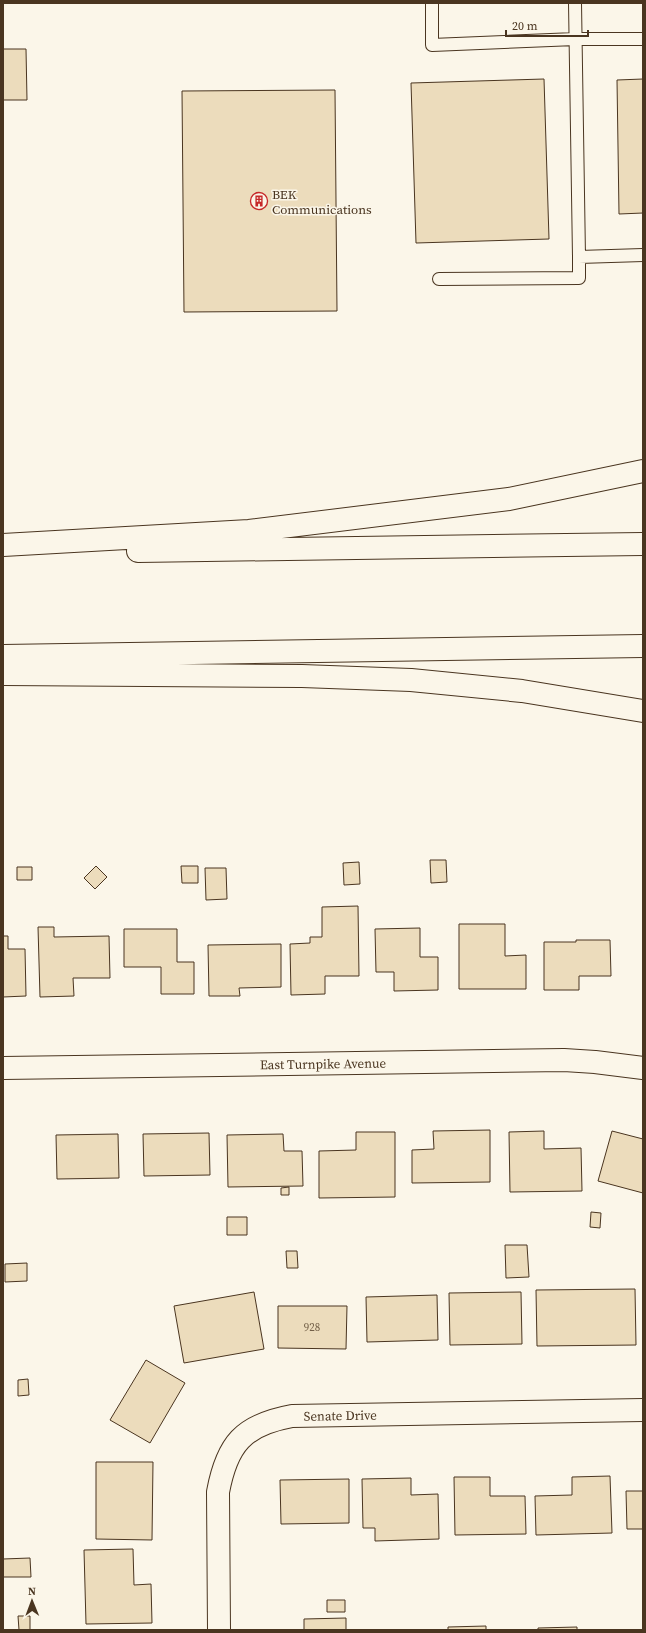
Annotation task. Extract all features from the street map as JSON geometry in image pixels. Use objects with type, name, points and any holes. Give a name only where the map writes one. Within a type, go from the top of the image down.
[{"type":"main road","points":[[3,545],[249,531],[509,499],[643,472]]},
{"type":"main road","points":[[3,554],[643,544]]},
{"type":"main road","points":[[3,656],[643,646]]},
{"type":"main road","points":[[3,674],[302,676],[411,680],[464,684],[522,691],[643,711]]},
{"type":"main road","name":"East Turnpike Avenue","points":[[3,1068],[564,1060],[643,1068]]},
{"type":"main road","name":"Senate Drive","points":[[219,1630],[218,1492],[222,1472],[229,1454],[240,1439],[256,1426],[274,1419],[292,1416],[643,1410]]},
{"type":"lane","points":[[432,3],[432,45],[576,39],[643,39]]},
{"type":"lane","points":[[439,279],[579,278],[575,3]]},
{"type":"lane","points":[[579,257],[643,255]]},
{"type":"building","points":[[3,49],[26,49],[27,100],[3,100]]},
{"type":"building","points":[[544,79],[549,239],[416,243],[411,83]]},
{"type":"building","points":[[643,79],[643,213],[619,214],[617,80]]},
{"type":"building","name":"BEK Communications","points":[[335,90],[337,311],[184,312],[182,91]]},
{"type":"building","points":[[430,860],[446,860],[447,882],[431,883]]},
{"type":"building","points":[[359,862],[360,884],[344,885],[343,863]]},
{"type":"building","points":[[96,866],[107,877],[95,889],[84,878]]},
{"type":"building","points":[[181,866],[198,866],[198,883],[182,883]]},
{"type":"building","points":[[17,867],[32,867],[32,880],[17,880]]},
{"type":"building","points":[[205,868],[226,868],[227,899],[206,900]]},
{"type":"building","points":[[358,906],[359,976],[325,976],[325,994],[291,995],[290,944],[310,943],[310,937],[322,937],[322,907]]},
{"type":"building","points":[[459,924],[505,924],[505,956],[526,955],[526,989],[459,989]]},
{"type":"building","points":[[38,927],[54,927],[54,937],[109,936],[110,978],[73,978],[74,996],[40,997]]},
{"type":"building","points":[[420,928],[420,957],[438,957],[438,990],[394,991],[394,972],[376,972],[375,929]]},
{"type":"building","points":[[124,929],[177,929],[177,962],[194,962],[194,994],[161,994],[161,967],[124,967]]},
{"type":"building","points":[[3,936],[8,936],[8,949],[25,949],[26,996],[3,997]]},
{"type":"building","points":[[576,940],[610,940],[611,976],[579,976],[579,990],[544,990],[544,942],[576,942]]},
{"type":"building","points":[[281,944],[281,987],[239,988],[240,996],[209,996],[208,945]]},
{"type":"building","points":[[490,1130],[490,1182],[412,1183],[412,1150],[434,1149],[433,1131]]},
{"type":"building","points":[[544,1131],[544,1149],[581,1148],[582,1191],[510,1192],[509,1132]]},
{"type":"building","points":[[612,1131],[643,1139],[643,1193],[598,1181]]},
{"type":"building","points":[[356,1132],[395,1132],[395,1197],[319,1198],[319,1151],[356,1150]]},
{"type":"building","points":[[209,1133],[210,1175],[144,1176],[143,1134]]},
{"type":"building","points":[[118,1134],[119,1178],[57,1179],[56,1135]]},
{"type":"building","points":[[283,1134],[284,1151],[302,1151],[303,1186],[228,1187],[227,1135]]},
{"type":"building","points":[[289,1187],[289,1195],[281,1195],[281,1188]]},
{"type":"building","points":[[591,1212],[601,1213],[600,1228],[590,1227]]},
{"type":"building","points":[[227,1217],[247,1217],[247,1235],[227,1235]]},
{"type":"building","points":[[505,1245],[527,1245],[529,1277],[506,1278]]},
{"type":"building","points":[[286,1251],[297,1251],[298,1268],[287,1268]]},
{"type":"building","points":[[27,1263],[27,1281],[5,1282],[5,1264]]},
{"type":"building","points":[[635,1289],[636,1345],[537,1346],[536,1290]]},
{"type":"building","points":[[254,1292],[264,1349],[184,1363],[174,1306]]},
{"type":"building","points":[[521,1292],[522,1344],[450,1345],[449,1293]]},
{"type":"building","points":[[437,1295],[438,1340],[367,1342],[366,1297]]},
{"type":"building","points":[[278,1306],[347,1306],[346,1349],[278,1348]]},
{"type":"building","points":[[146,1360],[185,1383],[150,1443],[110,1420]]},
{"type":"building","points":[[28,1379],[29,1395],[18,1396],[18,1380]]},
{"type":"building","points":[[96,1462],[153,1462],[152,1540],[96,1539]]},
{"type":"building","points":[[610,1476],[612,1533],[536,1535],[535,1496],[572,1495],[572,1477]]},
{"type":"building","points":[[454,1477],[490,1477],[490,1496],[525,1496],[526,1534],[455,1535]]},
{"type":"building","points":[[411,1478],[411,1495],[438,1494],[439,1539],[375,1541],[375,1528],[363,1528],[362,1479]]},
{"type":"building","points":[[349,1479],[349,1523],[281,1524],[280,1480]]},
{"type":"building","points":[[626,1491],[643,1491],[643,1529],[627,1529]]},
{"type":"building","points":[[133,1549],[134,1585],[151,1584],[152,1623],[86,1624],[84,1550]]},
{"type":"building","points":[[30,1558],[31,1577],[3,1577],[3,1559]]},
{"type":"building","points":[[327,1600],[345,1600],[345,1612],[327,1612]]},
{"type":"building","points":[[18,1616],[30,1616],[30,1630],[19,1630]]},
{"type":"building","points":[[346,1618],[346,1630],[304,1630],[304,1619]]},
{"type":"building","points":[[486,1626],[486,1630],[448,1630],[448,1627]]},
{"type":"building","points":[[577,1627],[577,1630],[538,1630],[538,1628]]},
{"type":"place","name":"BEK Communications","points":[[259,201]]}]
